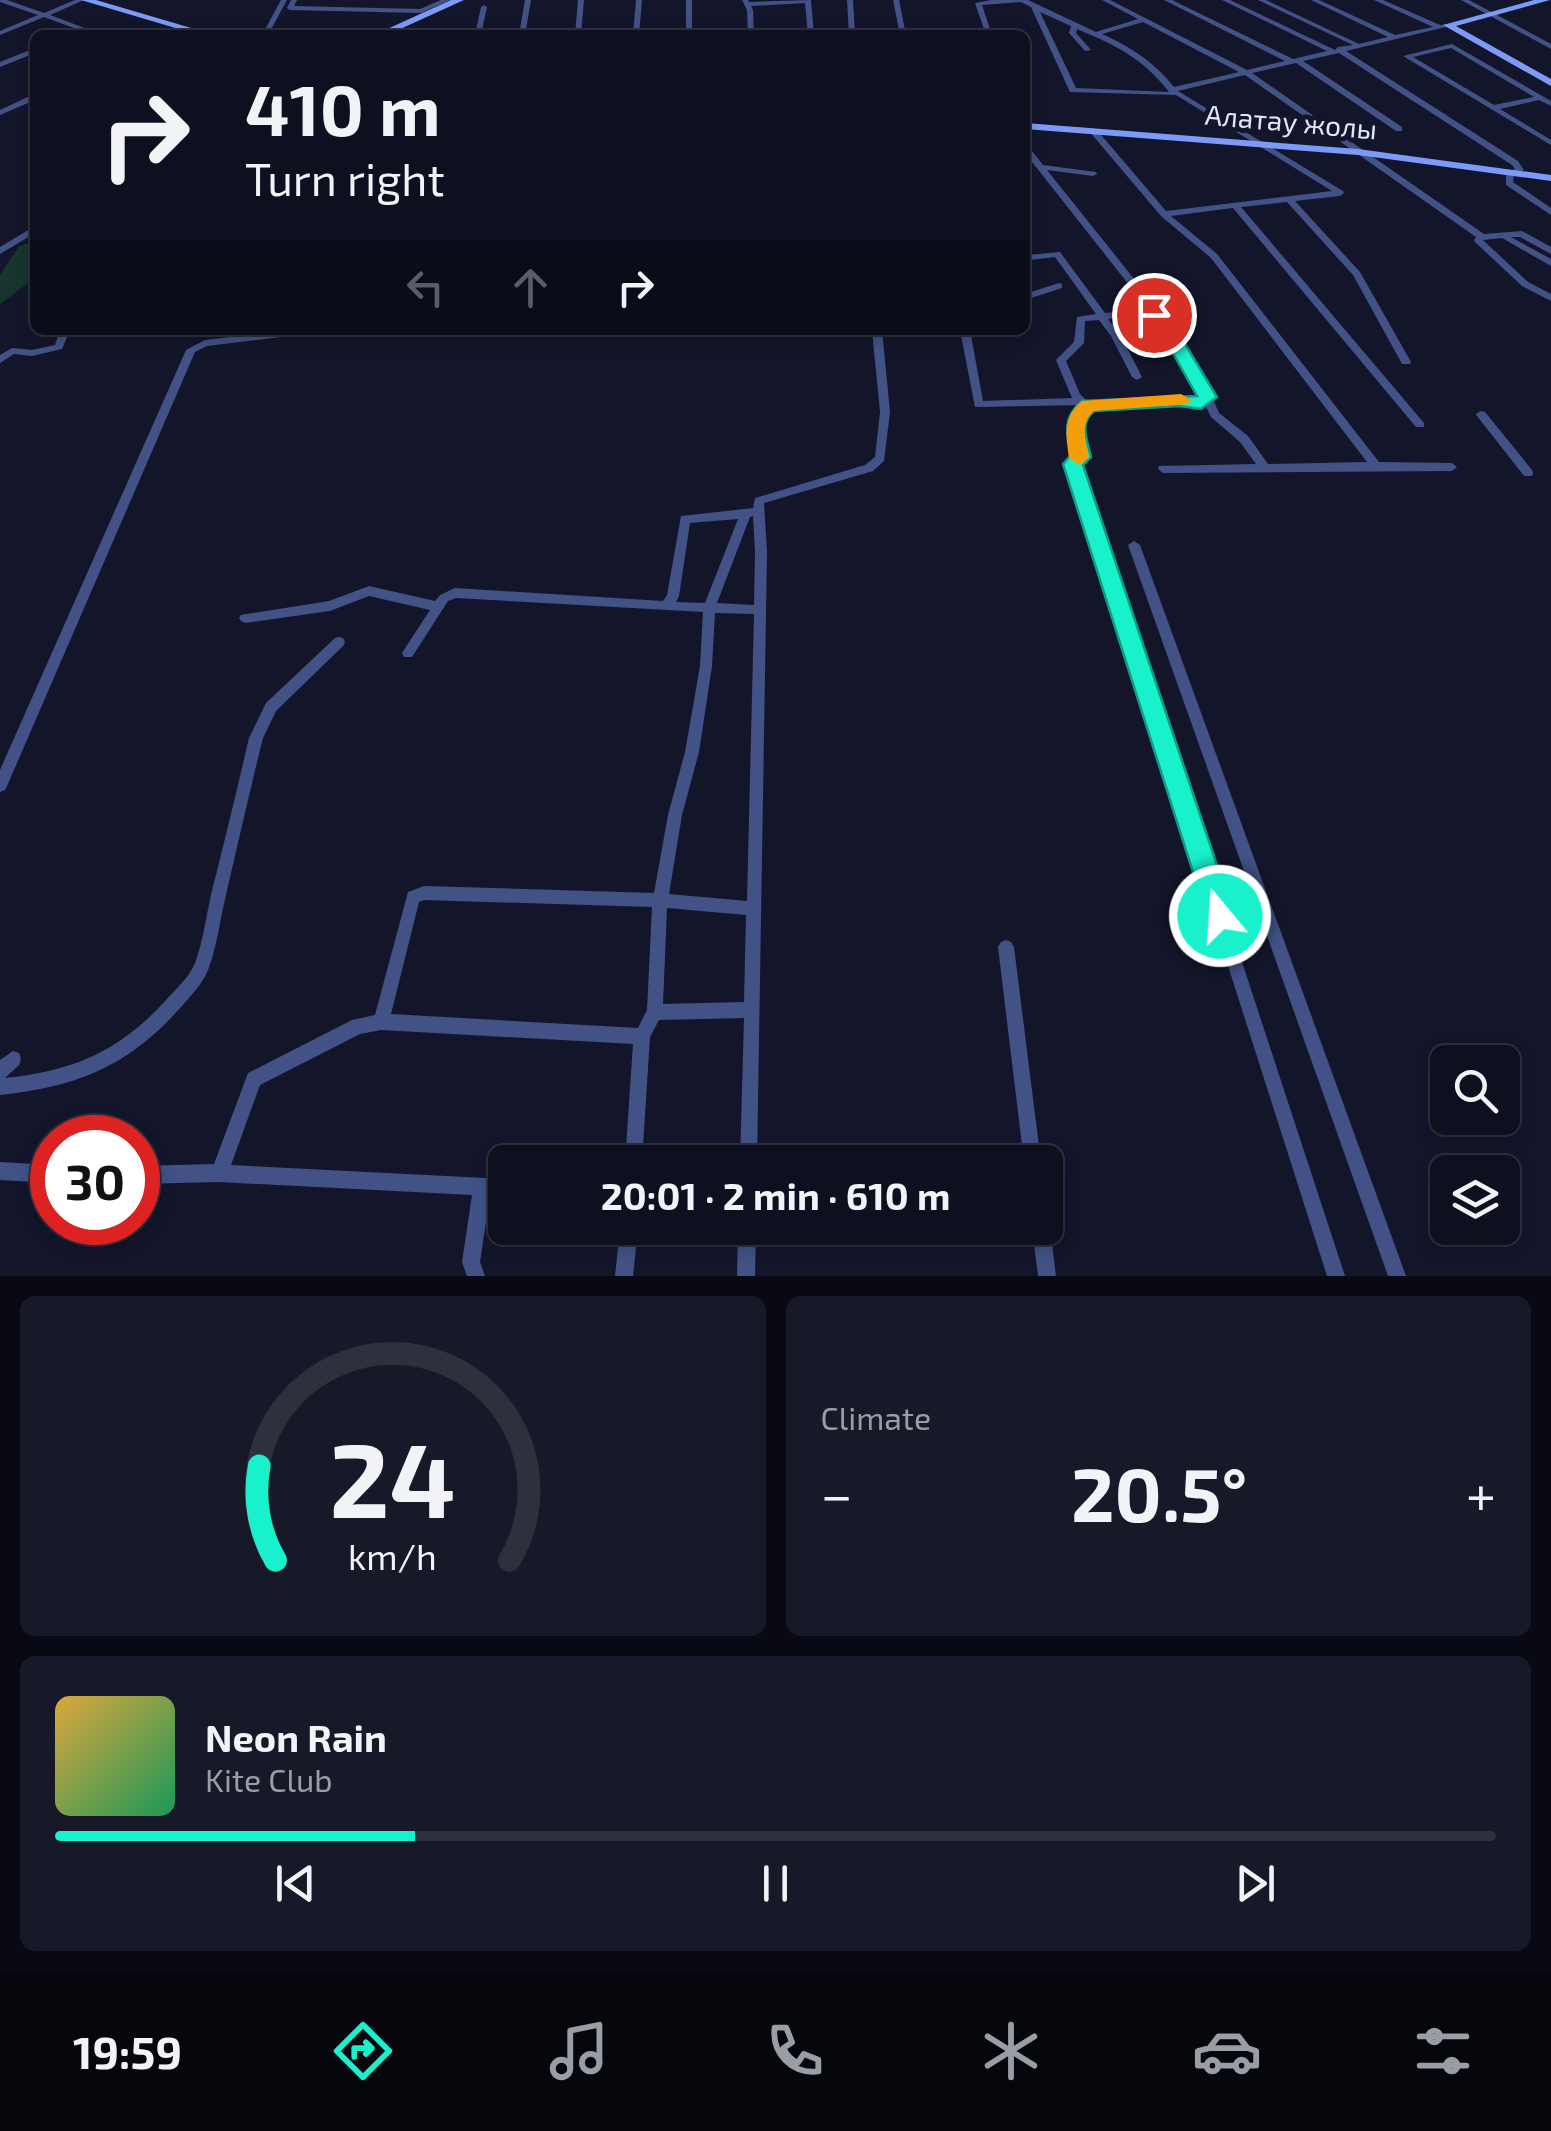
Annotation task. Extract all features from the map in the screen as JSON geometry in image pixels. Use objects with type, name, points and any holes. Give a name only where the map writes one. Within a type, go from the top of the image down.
[{"type":"main road","points":[[84,0],[188,30]]},
{"type":"main road","points":[[390,30],[459,0]]},
{"type":"main road","points":[[1442,25],[1540,0]]},
{"type":"main road","points":[[1442,25],[1551,83]]},
{"type":"main road","name":"Алатау жолы","points":[[1030,126],[1358,152],[1551,178]]},
{"type":"street","points":[[1,0],[86,30]]},
{"type":"street","points":[[0,33],[84,0]]},
{"type":"street","points":[[268,30],[284,0]]},
{"type":"street","points":[[294,0],[290,8],[421,11],[447,0]]},
{"type":"street","points":[[523,30],[528,0]]},
{"type":"street","points":[[578,30],[581,0]]},
{"type":"street","points":[[636,30],[638,0]]},
{"type":"street","points":[[689,0],[689,30]]},
{"type":"street","points":[[751,30],[746,2],[807,0],[811,30]]},
{"type":"street","points":[[850,0],[852,30]]},
{"type":"street","points":[[896,0],[902,30]]},
{"type":"street","points":[[987,30],[978,3],[1021,0],[1074,26],[1098,33],[1131,52],[1172,92],[1265,144],[1340,193],[1164,214]]},
{"type":"street","points":[[1105,0],[1245,72],[1482,237],[1531,236],[1551,252]]},
{"type":"street","points":[[1167,0],[1293,61],[1399,129]]},
{"type":"street","points":[[1225,0],[1335,50],[1515,163],[1520,170],[1510,172],[1509,184],[1551,212]]},
{"type":"street","points":[[1261,0],[1356,44]]},
{"type":"street","points":[[1314,0],[1392,36]]},
{"type":"street","points":[[1377,0],[1442,25]]},
{"type":"street","points":[[1464,0],[1551,47]]},
{"type":"street","points":[[479,30],[484,6]]},
{"type":"street","points":[[1034,7],[1074,90],[1172,92],[1442,25]]},
{"type":"street","points":[[1098,33],[1143,20]]},
{"type":"street","points":[[1074,26],[1072,32],[1087,50]]},
{"type":"street","points":[[1551,104],[1448,45],[1406,56],[1551,143]]},
{"type":"street","points":[[0,65],[30,52]]},
{"type":"street","points":[[1493,108],[1540,98]]},
{"type":"street","points":[[2,110],[30,99]]},
{"type":"street","points":[[1092,131],[1164,214],[1214,256],[1376,466]]},
{"type":"street","points":[[1030,154],[1152,312],[1164,322],[1215,415],[1244,439],[1262,466]]},
{"type":"street","points":[[1040,166],[1093,174]]},
{"type":"street","points":[[1290,200],[1357,274],[1406,362]]},
{"type":"street","points":[[1235,205],[1420,425]]},
{"type":"street","points":[[0,251],[30,232]]},
{"type":"street","points":[[1482,237],[1478,240],[1525,284],[1551,298]]},
{"type":"street","points":[[1506,238],[1551,264]]},
{"type":"street","points":[[1030,255],[1057,254],[1103,316],[1137,377]]},
{"type":"street","points":[[1030,296],[1059,286]]},
{"type":"street","points":[[1085,403],[1061,360],[1079,343],[1080,319],[1152,312]]},
{"type":"street","points":[[1,355],[59,347],[64,335]]},
{"type":"street","points":[[0,786],[192,350],[204,343],[272,335]]},
{"type":"street","points":[[635,1145],[642,1036],[655,1012],[660,900],[692,752],[706,666],[709,608],[759,501],[869,468],[880,458],[885,412],[877,335]]},
{"type":"street","points":[[966,335],[979,405],[1180,400],[1201,403],[1208,397]]},
{"type":"street","points":[[1085,403],[1075,430],[1081,457],[1073,464],[1336,1276]]},
{"type":"street","points":[[1481,414],[1528,473]]},
{"type":"street","points":[[1162,469],[1452,467]]},
{"type":"street","points":[[666,606],[672,596],[684,519],[751,512]]},
{"type":"street","points":[[748,1145],[760,610],[751,512]]},
{"type":"street","points":[[1134,546],[1396,1276]]},
{"type":"street","points":[[245,618],[330,606],[369,590],[439,607]]},
{"type":"street","points":[[408,653],[439,607],[456,594],[760,610]]},
{"type":"street","points":[[0,1087],[70,1077],[107,1062],[135,1045],[184,994],[201,970],[256,738],[271,707],[339,642]]},
{"type":"street","points":[[381,1022],[413,897],[424,892],[660,900],[753,909]]},
{"type":"street","points":[[1006,947],[1031,1145]]},
{"type":"street","points":[[655,1012],[751,1010]]},
{"type":"street","points":[[220,1173],[254,1079],[358,1026],[381,1022],[642,1036]]},
{"type":"street","points":[[0,1072],[13,1059]]},
{"type":"street","points":[[0,1172],[30,1173]]},
{"type":"street","points":[[160,1175],[220,1173],[488,1187]]},
{"type":"street","points":[[476,1276],[471,1262],[482,1187]]},
{"type":"street","points":[[624,1276],[627,1245]]},
{"type":"street","points":[[746,1276],[747,1245]]},
{"type":"street","points":[[1043,1245],[1047,1276]]},
{"type":"green space","points":[[30,243],[30,282],[0,304],[0,275],[19,246]]},
{"type":"slow traffic","points":[[1079,458],[1075,430],[1078,414],[1089,405],[1181,400]]},
{"type":"route","points":[[1154,315],[1164,322],[1190,373],[1208,397],[1201,403],[1180,400],[1089,405],[1078,414],[1075,430],[1081,457],[1073,464],[1220,916]]}]
